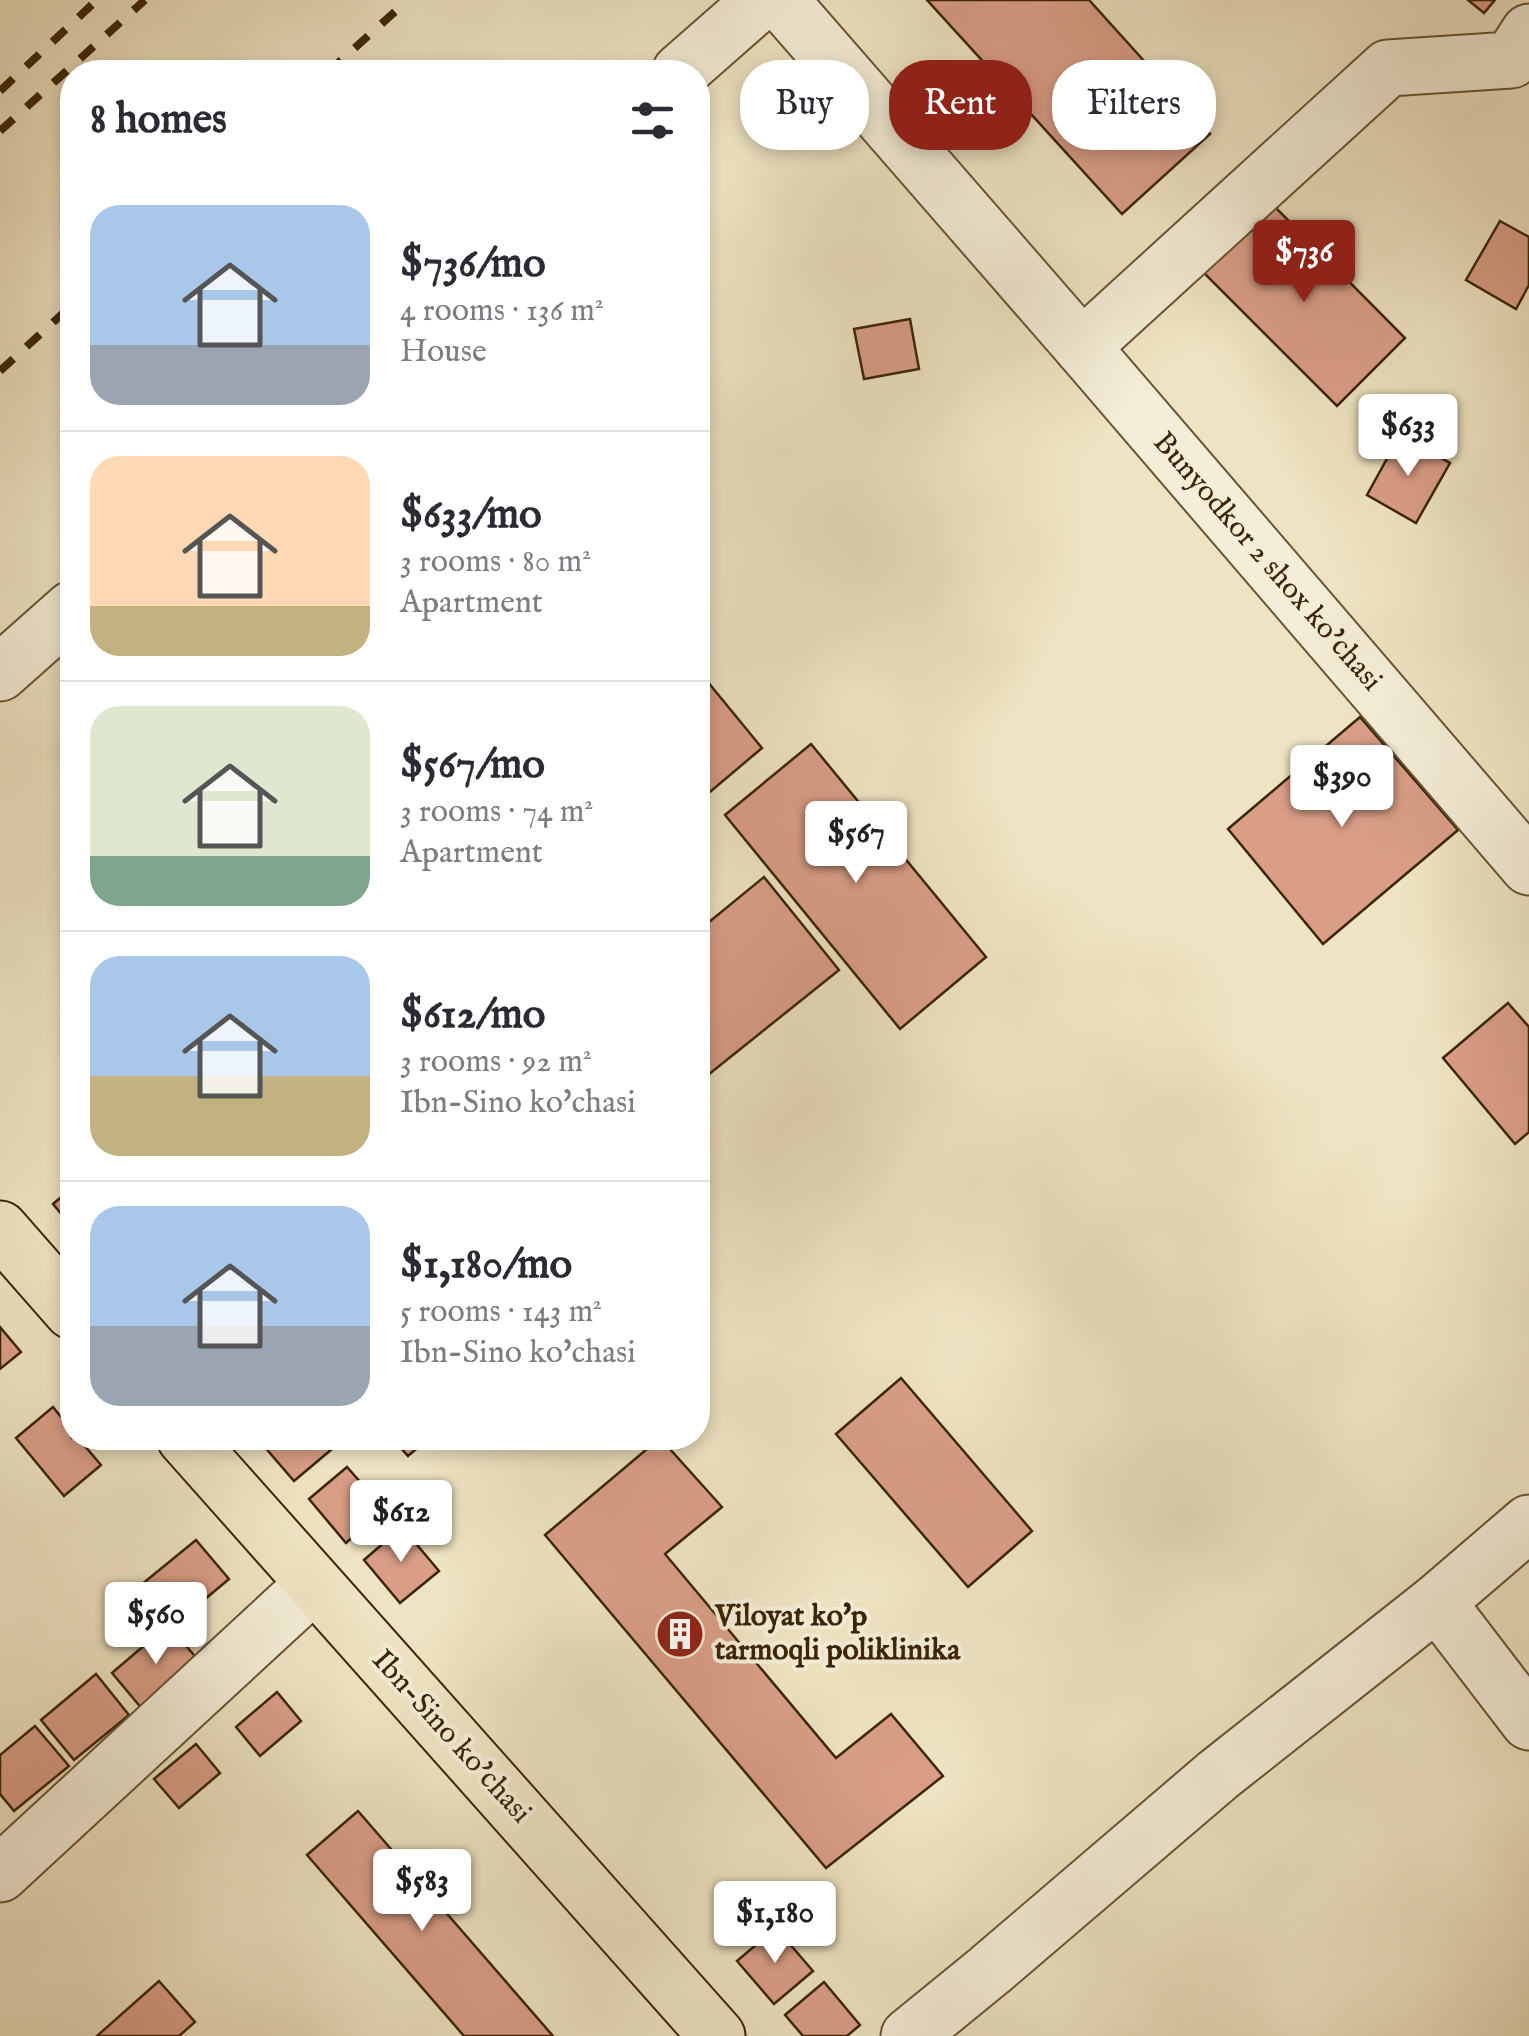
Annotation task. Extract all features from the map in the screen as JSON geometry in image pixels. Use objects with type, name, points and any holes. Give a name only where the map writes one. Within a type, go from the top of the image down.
[{"type":"main road","points":[[0,1229],[60,1297]]},
{"type":"main road","name":"Ibn-Sino ko'chasi","points":[[195,1450],[717,2036]]},
{"type":"street","points":[[694,60],[762,0]]},
{"type":"street","name":"Bunyodkor 2 shox ko'chasi","points":[[780,0],[1529,867]]},
{"type":"street","points":[[1082,347],[1388,68],[1511,60],[1529,32]]},
{"type":"street","points":[[0,673],[60,620]]},
{"type":"street","points":[[909,2036],[1218,1774],[1437,1602],[1529,1523]]},
{"type":"street","points":[[0,1874],[314,1584]]},
{"type":"street","points":[[1437,1602],[1529,1722]]},
{"type":"building","points":[[927,0],[1089,0],[1143,60],[1052,60],[1052,137],[1032,115],[1032,60],[982,60]]},
{"type":"building","points":[[1468,0],[1495,0],[1484,13]]},
{"type":"building","points":[[1064,150],[1192,150],[1122,214]]},
{"type":"building","points":[[1271,203],[1405,338],[1337,406],[1203,272]]},
{"type":"building","points":[[1500,221],[1529,237],[1529,285],[1516,309],[1466,280]]},
{"type":"building","points":[[910,319],[919,369],[864,379],[854,329]]},
{"type":"building","points":[[1400,435],[1450,463],[1416,523],[1367,495]]},
{"type":"building","points":[[710,685],[762,748],[710,792]]},
{"type":"building","points":[[1360,717],[1458,830],[1323,944],[1228,829]]},
{"type":"building","points":[[811,744],[986,957],[900,1029],[725,815]]},
{"type":"building","points":[[764,877],[839,970],[710,1073],[710,921]]},
{"type":"building","points":[[1508,1003],[1529,1027],[1529,1132],[1515,1144],[1443,1058]]},
{"type":"building","points":[[0,1327],[21,1352],[0,1369]]},
{"type":"building","points":[[901,1378],[1032,1531],[968,1587],[836,1434]]},
{"type":"building","points":[[53,1407],[60,1416],[60,1450],[88,1450],[101,1465],[64,1496],[16,1438]]},
{"type":"building","points":[[267,1450],[331,1450],[294,1481]]},
{"type":"building","name":"Viloyat ko'p tarmoqli poliklinika","points":[[646,1450],[671,1450],[722,1507],[665,1554],[836,1758],[891,1714],[943,1776],[826,1868],[545,1535]]},
{"type":"building","points":[[347,1467],[384,1509],[346,1543],[309,1499]]},
{"type":"building","points":[[402,1527],[439,1571],[400,1603],[364,1560]]},
{"type":"building","points":[[196,1540],[229,1579],[174,1625],[141,1585]]},
{"type":"building","points":[[168,1625],[200,1662],[143,1710],[112,1673]]},
{"type":"building","points":[[96,1674],[129,1715],[74,1760],[41,1720]]},
{"type":"building","points":[[277,1692],[301,1721],[260,1756],[236,1727]]},
{"type":"building","points":[[35,1726],[69,1766],[14,1811],[0,1794],[0,1755]]},
{"type":"building","points":[[196,1744],[220,1773],[179,1808],[154,1779]]},
{"type":"building","points":[[358,1811],[553,2036],[464,2036],[307,1855]]},
{"type":"building","points":[[776,1928],[813,1971],[774,2004],[737,1961]]},
{"type":"building","points":[[159,1981],[195,2022],[179,2036],[97,2036]]},
{"type":"building","points":[[824,1982],[860,2025],[847,2036],[803,2036],[785,2015]]},
{"type":"railway","points":[[0,91],[97,0]]},
{"type":"railway","points":[[79,60],[145,0]]},
{"type":"railway","points":[[341,60],[408,0]]},
{"type":"railway","points":[[0,131],[60,77]]},
{"type":"railway","points":[[0,371],[60,316]]},
{"type":"place","name":"Viloyat ko'p tarmoqli poliklinika","points":[[680,1634]]}]
